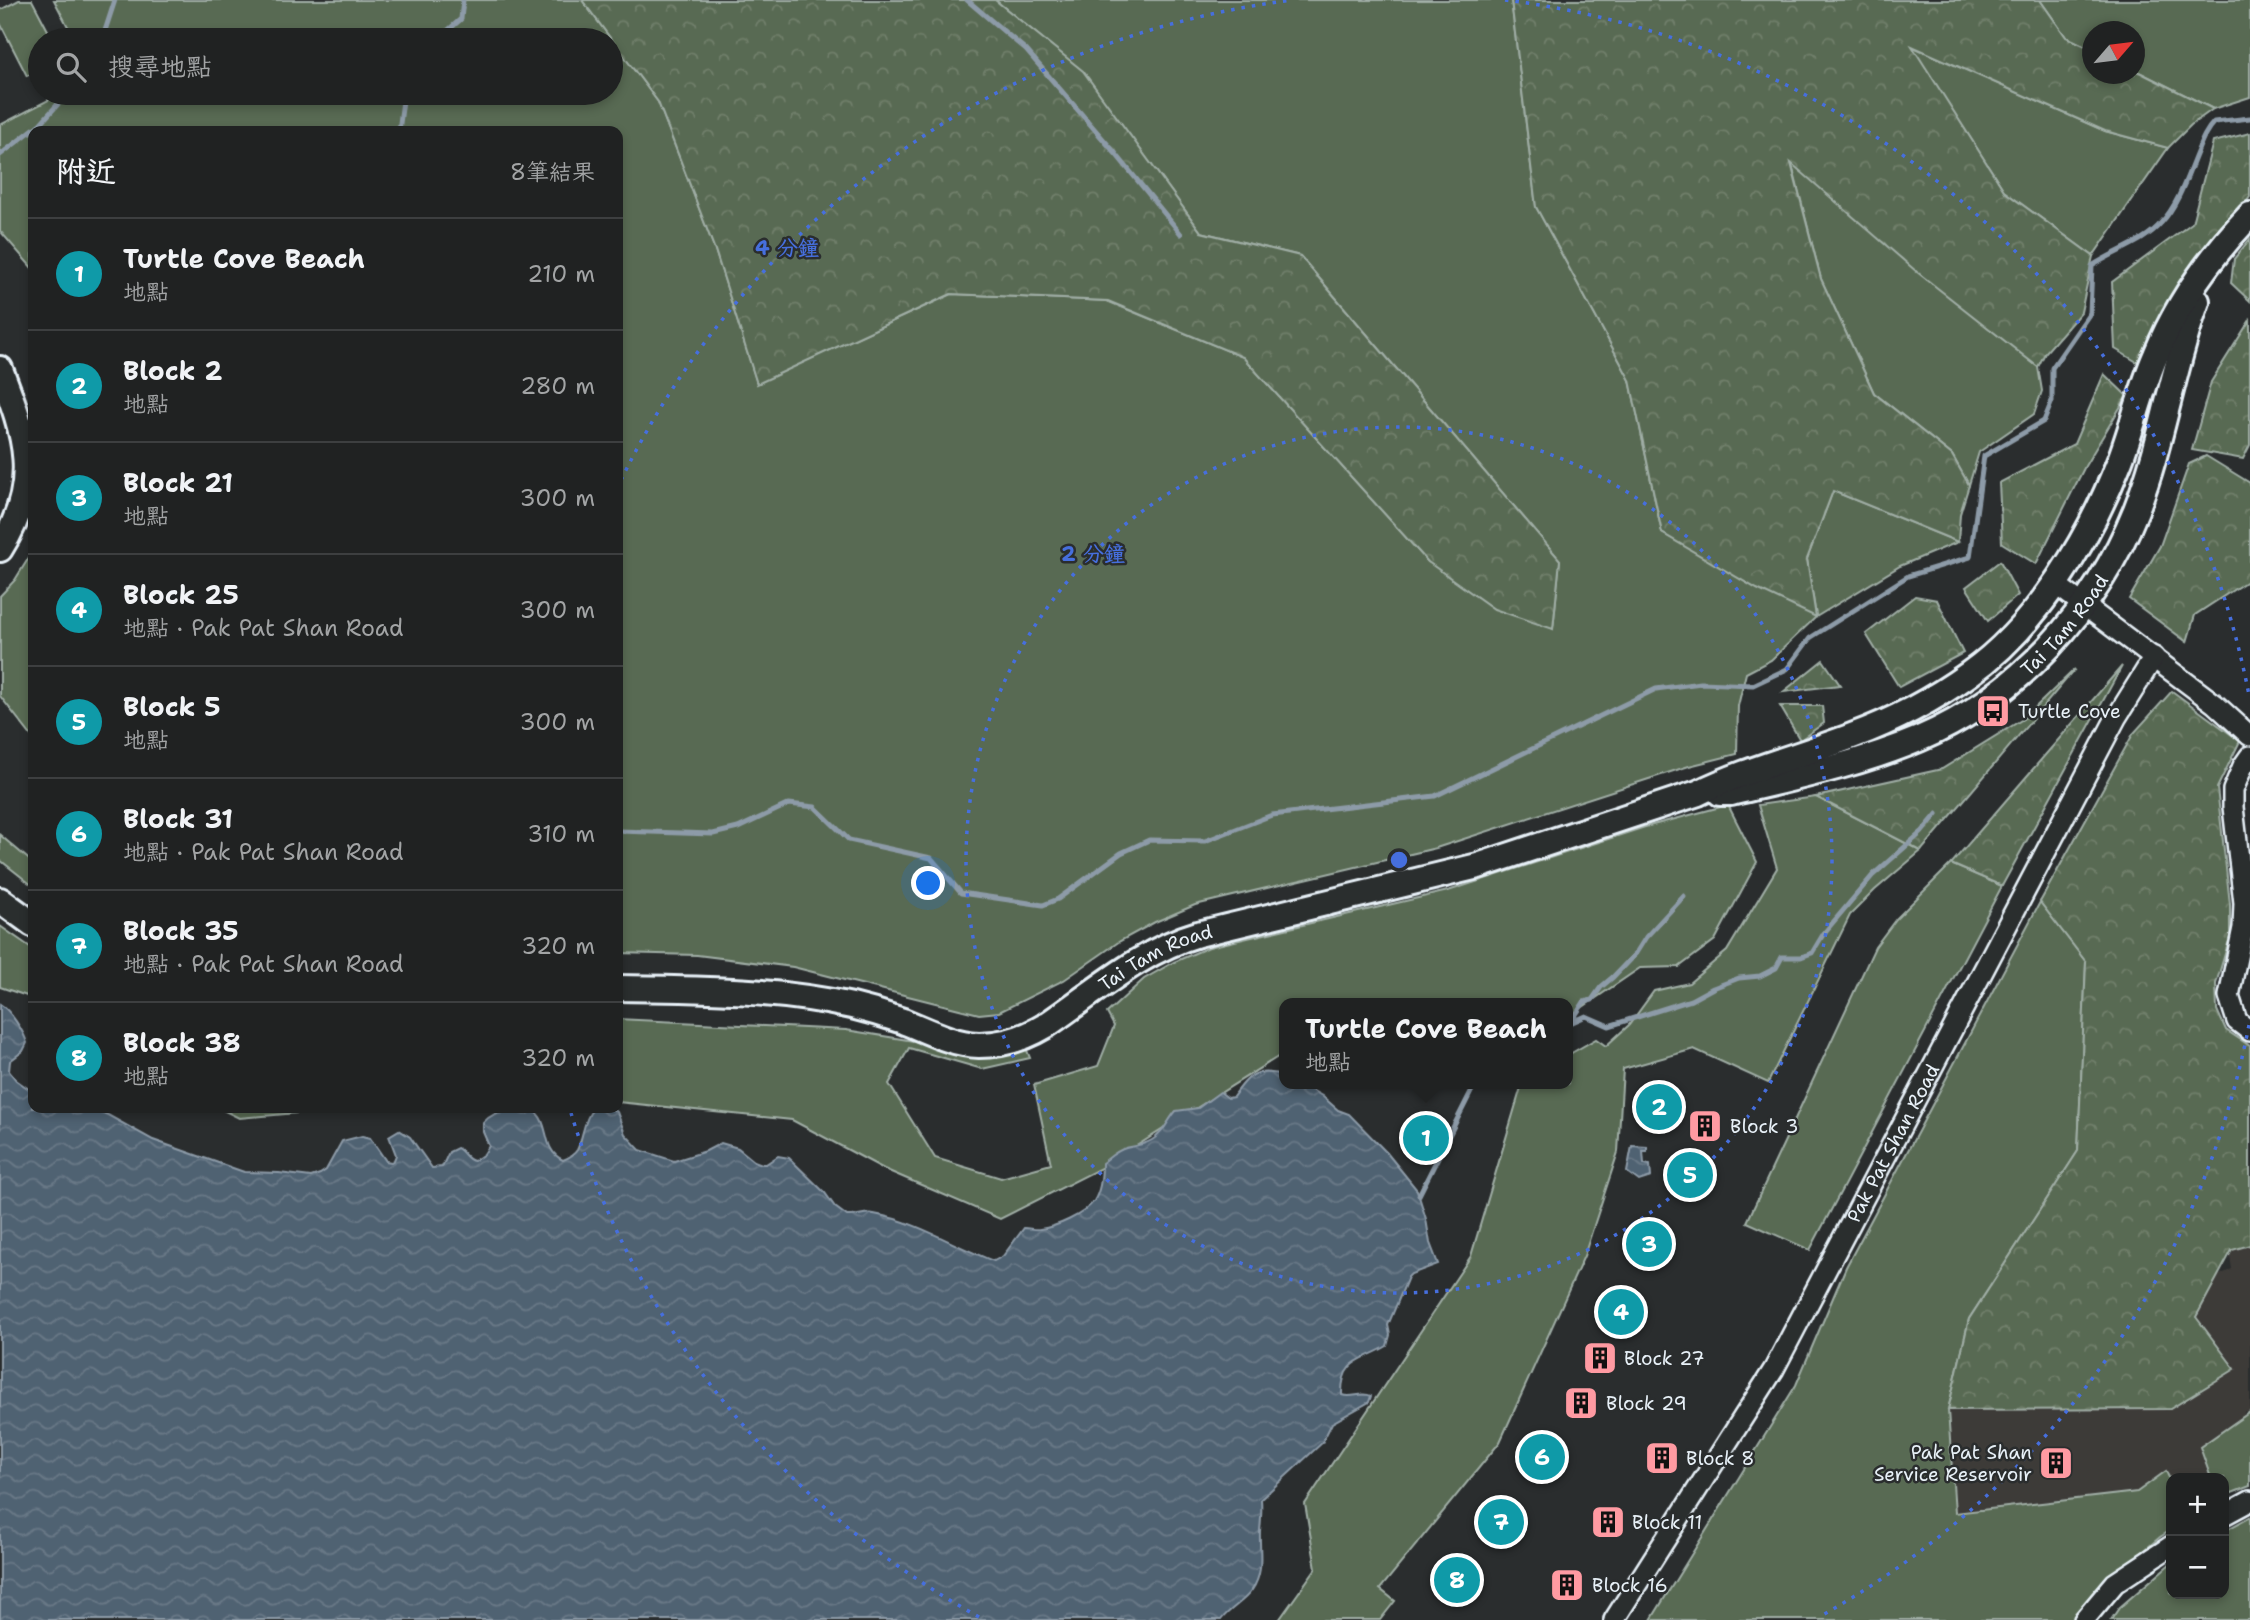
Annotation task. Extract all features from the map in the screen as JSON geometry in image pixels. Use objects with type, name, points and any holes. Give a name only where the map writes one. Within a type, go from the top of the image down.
[{"type":"main road","name":"Tai Tam Road","points":[[623,988],[759,992],[809,998],[879,1013],[960,1042],[981,1045],[1008,1041],[1039,1030],[1141,958],[1171,943],[1198,934],[1478,866],[1698,793],[1730,777],[1854,736],[1890,720],[1939,694],[1994,654],[2014,634],[2054,583],[2086,532],[2110,485],[2150,369],[2164,337],[2192,288],[2222,246],[2250,215]]},
{"type":"main road","name":"Tai Tam Road","points":[[1698,793],[1731,793],[1803,776],[1899,747],[1942,728],[1981,706],[2019,676],[2050,645],[2104,576],[2136,509],[2148,475],[2184,339],[2202,288],[2222,246]]},
{"type":"main road","points":[[0,369],[21,427],[25,473],[19,508],[0,549]]},
{"type":"main road","points":[[0,900],[28,920]]},
{"type":"street","points":[[2054,583],[2215,704],[2250,736]]},
{"type":"street","name":"Pak Pat Shan Road","points":[[1614,1620],[1774,1369],[2116,718],[2154,657]]},
{"type":"street","points":[[2250,756],[2233,790],[2244,904],[2243,928],[2229,996],[2237,1021],[2250,1031]]},
{"type":"street","points":[[2229,1513],[2250,1501]]},
{"type":"street","points":[[2084,1620],[2115,1583],[2166,1549]]},
{"type":"shaded area","points":[[2250,1239],[2250,1411],[2244,1413],[2249,1426],[2226,1473],[2166,1473],[2166,1515],[1973,1574],[1931,1442],[1939,1381],[2027,1347],[2181,1294],[2232,1269],[2228,1243]]},
{"type":"green space","points":[[19,0],[32,0],[47,28],[28,28],[27,76],[0,23],[0,10]]},
{"type":"green space","points":[[54,0],[582,0],[603,28],[69,28]]},
{"type":"green space","points":[[582,0],[995,0],[1083,71],[1201,232],[1300,256],[1560,560],[1553,629],[1494,609],[1428,562],[1243,357],[1108,301],[951,294],[757,384],[715,250],[658,102],[623,55],[623,28],[603,28]]},
{"type":"green space","points":[[995,0],[1511,0],[1536,207],[1630,380],[1662,533],[1816,616],[1807,559],[1833,491],[1958,542],[1900,566],[1816,617],[1771,660],[1746,673],[1738,706],[1737,754],[1689,766],[1436,848],[1195,905],[1120,941],[1064,980],[999,1012],[979,1014],[793,967],[697,955],[623,953],[623,126],[28,126],[28,263],[0,231],[0,125],[39,105],[623,105],[623,55],[658,102],[715,250],[757,383],[952,294],[1107,301],[1243,357],[1428,562],[1553,629],[1560,560],[1300,256],[1201,232],[1083,72]]},
{"type":"green space","points":[[1511,0],[2040,0],[2066,37],[2082,44],[2082,84],[2145,84],[2145,75],[2213,109],[2191,125],[2168,148],[2105,131],[1912,46],[2005,192],[2093,256],[2081,312],[2045,353],[2038,367],[1917,272],[1791,163],[1821,279],[1874,393],[1952,455],[1969,485],[1960,514],[1958,542],[1833,491],[1807,559],[1816,617],[1757,589],[1662,533],[1630,380],[1536,207]]},
{"type":"green space","points":[[2040,0],[2250,0],[2250,97],[2213,109],[2145,75],[2145,21],[2082,21],[2082,44],[2066,37]]},
{"type":"green space","points":[[1911,46],[2105,131],[2168,148],[2093,256],[2005,192]]},
{"type":"green space","points":[[2250,133],[2250,197],[2214,243],[2137,362],[2115,349],[2112,282],[2192,223],[2213,142]]},
{"type":"green space","points":[[1791,161],[1917,271],[2038,367],[2042,391],[2034,414],[1979,452],[1969,485],[1952,455],[1874,393],[1821,279]]},
{"type":"green space","points":[[2250,239],[2250,301],[2231,283],[2234,259]]},
{"type":"green space","points":[[2250,320],[2250,445],[2243,459],[2192,450],[2211,382]]},
{"type":"green space","points":[[2104,374],[2127,396],[2085,466],[2036,564],[2002,543],[1999,483],[2074,444]]},
{"type":"green space","points":[[2206,456],[2250,483],[2250,579],[2195,615],[2187,642],[2129,599],[2160,546],[2189,464]]},
{"type":"green space","points":[[28,559],[28,732],[0,696],[0,596],[15,580]]},
{"type":"green space","points":[[2000,561],[2018,595],[1988,621],[1966,587]]},
{"type":"green space","points":[[1915,596],[1937,600],[1963,653],[1899,687],[1866,634]]},
{"type":"green space","points":[[1823,660],[1840,685],[1783,692]]},
{"type":"green space","points":[[2122,666],[2002,886],[1951,864]]},
{"type":"green space","points":[[2075,669],[1921,851],[1816,797],[1942,769],[2023,719]]},
{"type":"green space","points":[[2172,691],[2240,741],[2217,788],[2230,904],[2230,937],[2216,984],[2217,1010],[2226,1030],[2250,1046],[2250,1245],[2232,1250],[2196,1317],[2235,1369],[2170,1409],[1948,1410],[1969,1319],[2078,1151],[2086,962],[2040,902],[2133,734]]},
{"type":"green space","points":[[1780,706],[1822,706],[1824,723],[1800,740]]},
{"type":"green space","points":[[1816,797],[1921,851],[1850,915],[1768,1083],[1694,1049],[1623,1069],[1618,1152],[1584,1256],[1500,1442],[1380,1589],[1395,1601],[1380,1620],[1279,1620],[1316,1568],[1305,1504],[1471,1256],[1521,1089],[1573,1089],[1573,1052],[1596,1039],[1606,1046],[1629,1025],[1654,991],[1689,983],[1727,951],[1777,868],[1758,805]]},
{"type":"green space","points":[[1728,805],[1757,862],[1715,940],[1679,967],[1640,968],[1573,1014],[1573,998],[1279,998],[1279,1056],[1103,1167],[1000,1219],[884,1169],[792,1120],[623,1103],[623,1019],[846,1030],[987,1057],[1024,1043],[1030,1058],[982,1069],[909,1048],[889,1084],[935,1158],[1001,1178],[1051,1164],[1034,1085],[1098,1066],[1114,1026],[1107,1013],[1144,979],[1174,962],[1209,947],[1448,891],[1645,827]]},
{"type":"green space","points":[[0,835],[28,859],[28,882],[0,860]]},
{"type":"green space","points":[[1951,864],[2002,886],[1810,1250],[1747,1222],[1875,947],[1896,919]]},
{"type":"green space","points":[[2040,902],[2086,962],[2078,1151],[1969,1319],[1948,1410],[1955,1513],[2137,1492],[2166,1471],[2166,1533],[2099,1589],[2078,1620],[1651,1620],[1796,1385],[1846,1267]]},
{"type":"green space","points":[[0,926],[28,946],[28,996],[0,987]]},
{"type":"green space","points":[[229,1113],[296,1113],[239,1118]]},
{"type":"green space","points":[[2250,1412],[2250,1486],[2229,1494],[2229,1473],[2209,1473],[2200,1447]]},
{"type":"green space","points":[[2250,1517],[2250,1620],[2111,1620],[2119,1608],[2166,1567],[2166,1599],[2229,1599],[2229,1528]]},
{"type":"water","points":[[0,1004],[16,1022],[27,1043],[23,1051],[10,1061],[9,1071],[28,1088],[28,1113],[106,1114],[153,1140],[244,1172],[311,1177],[326,1170],[342,1141],[362,1136],[370,1138],[386,1161],[391,1162],[396,1155],[389,1136],[399,1130],[410,1137],[432,1168],[442,1167],[449,1152],[457,1148],[474,1161],[484,1154],[489,1146],[483,1132],[483,1123],[495,1113],[536,1113],[541,1119],[554,1154],[563,1160],[577,1150],[591,1113],[617,1113],[625,1134],[640,1150],[674,1161],[706,1151],[721,1143],[738,1148],[762,1164],[778,1156],[789,1158],[825,1193],[835,1207],[847,1216],[870,1214],[890,1218],[921,1228],[994,1261],[1003,1256],[1024,1228],[1054,1226],[1084,1211],[1094,1201],[1098,1192],[1102,1163],[1119,1150],[1156,1137],[1176,1111],[1198,1108],[1220,1092],[1228,1098],[1233,1097],[1254,1075],[1274,1073],[1279,1074],[1279,1089],[1310,1089],[1322,1096],[1338,1110],[1349,1114],[1387,1153],[1417,1190],[1438,1264],[1408,1277],[1388,1325],[1390,1335],[1387,1346],[1355,1362],[1345,1374],[1342,1395],[1368,1395],[1371,1396],[1369,1402],[1332,1423],[1322,1443],[1261,1499],[1259,1576],[1249,1594],[1221,1620],[0,1620]]},
{"type":"water","points":[[1632,1146],[1647,1147],[1647,1151],[1643,1151],[1644,1164],[1650,1165],[1651,1177],[1639,1181],[1627,1172]]},
{"type":"waterway","points":[[106,28],[115,0]]},
{"type":"waterway","points":[[451,28],[461,19],[463,0]]},
{"type":"waterway","points":[[967,0],[1026,50],[1181,234]]},
{"type":"waterway","points":[[37,126],[57,105]]},
{"type":"waterway","points":[[400,126],[402,105]]},
{"type":"waterway","points":[[623,831],[713,834],[738,828],[789,804],[815,807],[849,840],[931,858],[961,893],[1043,905],[1058,899],[1121,853],[1149,840],[1205,841],[1272,815],[1435,796],[1656,689],[1701,683],[1753,685],[1787,669],[1810,638],[1908,576],[1970,557],[1984,456],[2044,421],[2052,401],[2052,368],[2090,313],[2092,266],[2154,230],[2167,216],[2204,137],[2214,122],[2250,118]]},
{"type":"waterway","points":[[0,155],[28,133]]},
{"type":"waterway","points":[[1573,1022],[1586,1016],[1609,1026],[1691,1000],[1739,978],[1760,976],[1776,968],[1782,957],[1801,957],[1812,953],[1824,933],[1873,875],[1922,832],[1937,814]]},
{"type":"waterway","points":[[1573,1018],[1584,1002],[1592,1000],[1601,987],[1636,953],[1646,937],[1684,896]]},
{"type":"waterway","points":[[1419,1195],[1472,1089]]},
{"type":"place","name":"Turtle Cove","points":[[1993,711]]},
{"type":"place","name":"Block 2","points":[[1659,1107]]},
{"type":"place","name":"Block 3","points":[[1705,1126]]},
{"type":"place","name":"Turtle Cove Beach","points":[[1426,1138]]},
{"type":"place","name":"Block 5","points":[[1690,1175]]},
{"type":"place","name":"Block 21","points":[[1649,1244]]},
{"type":"place","name":"Block 25","points":[[1621,1312]]},
{"type":"place","name":"Block 27","points":[[1600,1358]]},
{"type":"place","name":"Block 29","points":[[1581,1403]]},
{"type":"place","name":"Block 31","points":[[1542,1457]]},
{"type":"place","name":"Block 8","points":[[1662,1458]]},
{"type":"place","name":"Pak Pat Shan Service Reservoir","points":[[2056,1463]]},
{"type":"place","name":"Block 35","points":[[1501,1522]]},
{"type":"place","name":"Block 11","points":[[1608,1522]]},
{"type":"place","name":"Block 38","points":[[1457,1580]]},
{"type":"place","name":"Block 16","points":[[1567,1585]]}]
